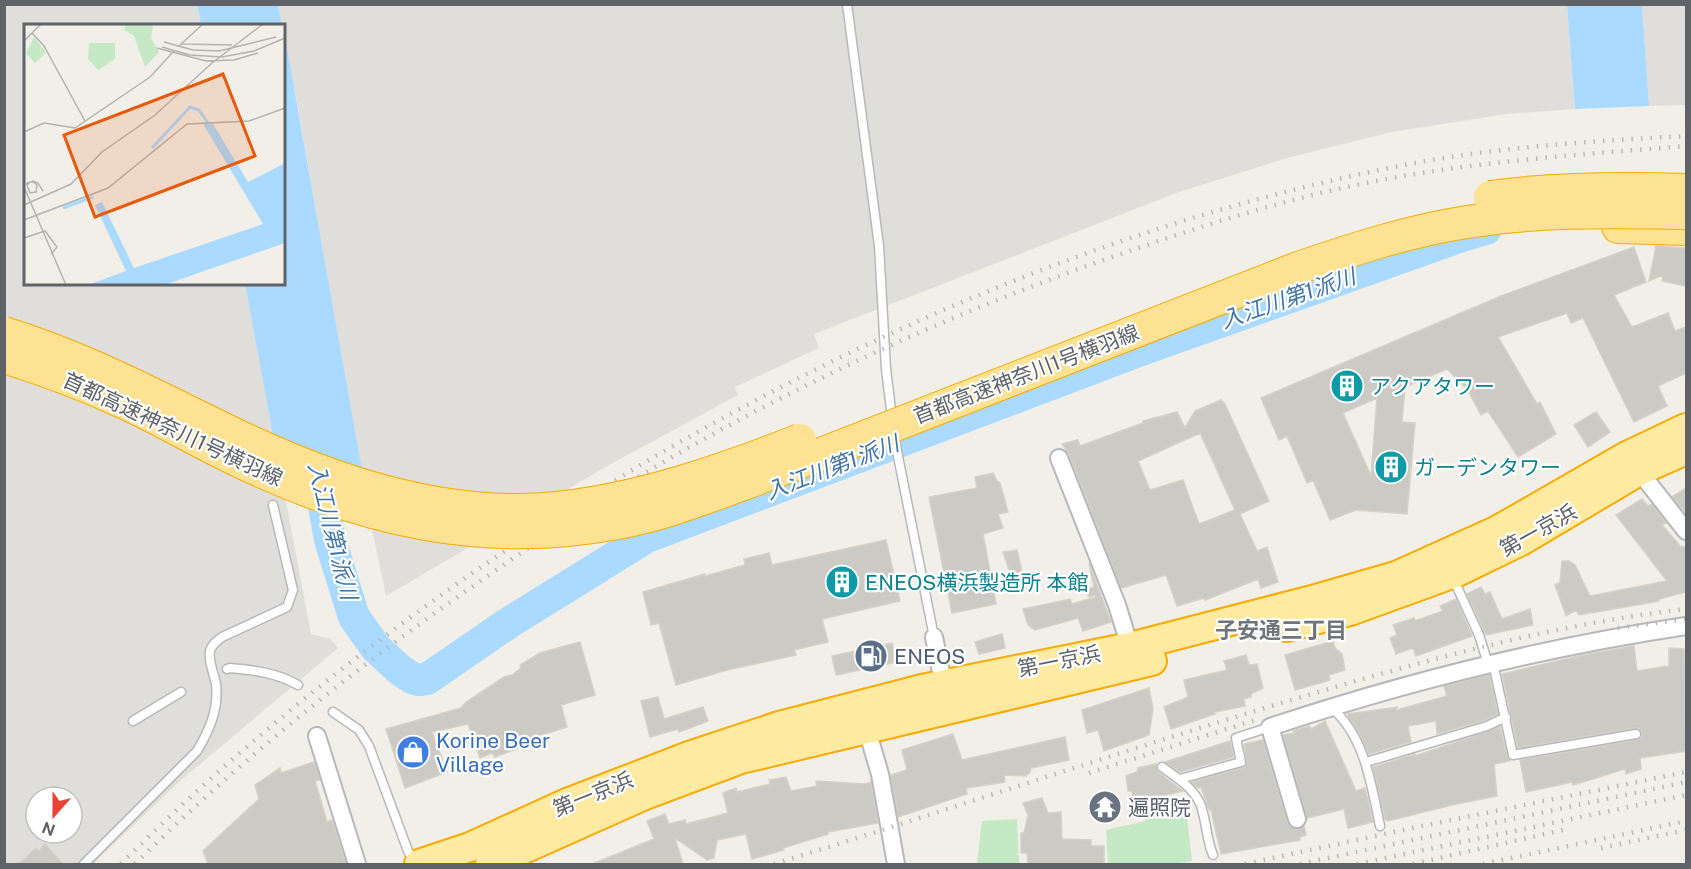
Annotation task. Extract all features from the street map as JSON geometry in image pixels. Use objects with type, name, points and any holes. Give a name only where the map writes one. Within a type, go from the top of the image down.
[{"type":"highway","points":[[1554,190],[1686,176]]},
{"type":"highway","name":"首都高速神奈川1号横羽線","points":[[4,333],[96,367],[250,441],[321,472],[416,499],[521,509],[554,508],[650,491],[732,465],[1333,233],[1406,212],[1447,204],[1554,190],[1686,190]]},
{"type":"highway","name":"首都高速神奈川1号横羽線","points":[[4,357],[52,373],[128,404],[270,475],[352,507],[384,516],[451,528],[518,533],[555,531],[587,528],[660,513],[744,484],[1287,272],[1383,240],[1424,230],[1509,216],[1601,212],[1686,213]]},
{"type":"highway","points":[[1340,254],[1424,237],[1505,229],[1605,226],[1686,230]]},
{"type":"highway","name":"第一京浜","points":[[490,864],[645,795],[741,759],[867,730],[946,697],[1396,576],[1498,530],[1627,456],[1686,428]]},
{"type":"highway","name":"第一京浜","points":[[417,864],[470,847],[567,803],[689,756],[779,726],[896,695],[946,697],[1116,670],[1350,611],[1452,574],[1521,542],[1639,471],[1686,450]]},
{"type":"street","points":[[1059,458],[1117,605],[1130,647]]},
{"type":"street","points":[[1639,471],[1686,531]]},
{"type":"street","points":[[1297,819],[1270,727],[1331,707],[1490,663],[1686,626]]},
{"type":"street","points":[[934,637],[946,697]]},
{"type":"street","points":[[867,730],[880,774],[896,864]]},
{"type":"street","points":[[317,736],[357,864]]},
{"type":"lane","points":[[848,4],[879,246],[888,390],[906,500],[934,637]]},
{"type":"lane","points":[[84,864],[197,752],[208,733],[214,716],[216,687],[210,651],[214,643],[222,637],[287,607],[292,590],[273,505]]},
{"type":"lane","points":[[1452,574],[1490,663],[1506,717],[1513,755],[1636,734]]},
{"type":"lane","points":[[227,669],[255,670],[285,677],[298,685]]},
{"type":"lane","points":[[133,721],[181,692]]},
{"type":"lane","points":[[1331,707],[1345,721],[1366,762],[1380,826]]},
{"type":"lane","points":[[333,712],[359,730],[369,746],[408,851],[417,864]]},
{"type":"lane","points":[[1366,762],[1477,729],[1506,717]]},
{"type":"lane","points":[[1180,779],[1241,762],[1236,738],[1270,727]]},
{"type":"lane","points":[[1162,767],[1180,779],[1199,800],[1207,842],[1213,855]]},
{"type":"shaded area","points":[[5,5],[197,5],[201,24],[24,24],[24,285],[245,285],[311,634],[331,639],[338,648],[180,781],[93,864],[5,864]]},
{"type":"shaded area","points":[[278,5],[1567,5],[1575,109],[1506,114],[1392,132],[1287,158],[1179,192],[814,334],[819,348],[735,387],[738,395],[609,465],[386,596],[366,500],[285,41],[285,24],[282,24]]},
{"type":"shaded area","points":[[1642,5],[1686,5],[1686,105],[1649,106]]},
{"type":"green space","points":[[1185,800],[1192,861],[1173,864],[1108,864],[1106,830],[1145,821],[1145,809]]},
{"type":"green space","points":[[1017,819],[1019,864],[977,864],[982,821]]},
{"type":"water","points":[[197,5],[278,5],[282,24],[201,24]]},
{"type":"water","points":[[1567,5],[1642,5],[1649,106],[1575,109]]},
{"type":"water","points":[[285,37],[362,471],[274,440],[245,285],[285,285]]},
{"type":"building","points":[[1656,246],[1686,248],[1686,286],[1662,281],[1663,275],[1649,281]]},
{"type":"building","points":[[1634,247],[1646,282],[1614,295],[1632,327],[1668,313],[1675,331],[1686,327],[1686,373],[1658,386],[1667,406],[1634,422],[1583,318],[1571,323],[1567,313],[1498,337],[1537,404],[1540,402],[1556,434],[1518,457],[1488,411],[1481,415],[1467,389],[1447,369],[1405,387],[1402,422],[1415,423],[1407,514],[1356,510],[1330,520],[1313,480],[1307,483],[1287,436],[1279,440],[1261,398],[1501,296]],"holes":[[[1377,398],[1371,476],[1343,413]]]},
{"type":"building","points":[[1221,400],[1225,404],[1269,501],[1240,514],[1257,551],[1267,547],[1278,582],[1261,588],[1258,579],[1205,600],[1204,598],[1177,606],[1166,575],[1121,588],[1069,454],[1062,444],[1078,440],[1080,446],[1143,423],[1143,421],[1177,412],[1185,428],[1195,411]],"holes":[[[1200,433],[1235,510],[1199,524],[1183,480],[1150,490],[1138,461]]]},
{"type":"building","points":[[1596,412],[1610,432],[1588,447],[1574,425]]},
{"type":"building","points":[[993,473],[1000,483],[1008,512],[998,514],[1003,528],[983,534],[996,604],[952,613],[929,497],[977,488],[975,477]]},
{"type":"building","points":[[1686,488],[1686,513],[1672,497]]},
{"type":"building","points":[[1642,499],[1648,506],[1652,504],[1666,523],[1662,525],[1681,547],[1686,546],[1686,592],[1659,599],[1659,601],[1579,615],[1576,610],[1566,616],[1555,585],[1560,582],[1562,561],[1569,561],[1575,565],[1590,596],[1667,581],[1616,515]]},
{"type":"building","points":[[886,540],[900,601],[822,619],[828,642],[794,650],[796,655],[727,670],[676,685],[659,623],[651,625],[643,592],[745,565],[744,559],[769,553],[772,565]]},
{"type":"building","points":[[1017,550],[1026,589],[1017,592],[1003,552]]},
{"type":"building","points":[[1089,563],[1111,622],[1083,631],[1078,618],[1035,630],[1028,625],[1023,609],[1070,599],[1072,604],[1096,597],[1096,595],[1089,597],[1086,590],[1094,587]]},
{"type":"building","points":[[1481,587],[1485,594],[1490,592],[1502,619],[1530,609],[1533,625],[1486,635],[1467,594]]},
{"type":"building","points":[[1456,599],[1472,636],[1416,656],[1413,648],[1396,654],[1390,638],[1397,635],[1393,625],[1414,618],[1415,621],[1443,611],[1440,606]]},
{"type":"building","points":[[1002,634],[1005,648],[979,654],[975,642]]},
{"type":"building","points":[[1333,641],[1335,648],[1342,654],[1345,670],[1329,675],[1330,680],[1295,690],[1285,655]]},
{"type":"building","points":[[580,642],[595,695],[561,705],[567,727],[536,737],[537,741],[495,757],[492,753],[480,758],[468,724],[432,732],[447,772],[405,788],[386,729],[461,708],[466,702],[504,677],[512,675],[521,668],[520,665],[540,653]]},
{"type":"building","points":[[892,643],[897,662],[836,675],[832,656]]},
{"type":"building","points":[[1634,646],[1637,671],[1669,666],[1669,648],[1684,649],[1686,751],[1640,758],[1641,769],[1626,774],[1625,769],[1573,785],[1572,782],[1526,792],[1520,760],[1637,740],[1642,737],[1642,732],[1639,728],[1635,728],[1518,748],[1502,674]]},
{"type":"building","points":[[1246,655],[1249,665],[1257,664],[1263,688],[1244,699],[1245,706],[1215,712],[1215,714],[1171,729],[1164,707],[1188,697],[1184,680],[1227,670],[1224,661]]},
{"type":"building","points":[[1489,675],[1498,714],[1437,734],[1436,721],[1408,726],[1411,742],[1369,754],[1348,716],[1348,714],[1397,707],[1397,710],[1447,696],[1444,686]]},
{"type":"building","points":[[1149,688],[1153,709],[1149,735],[1104,751],[1098,730],[1087,733],[1082,710]]},
{"type":"building","points":[[658,697],[664,719],[703,707],[708,721],[679,732],[678,729],[650,737],[641,701]]},
{"type":"building","points":[[1325,721],[1356,791],[1365,788],[1373,822],[1348,828],[1344,809],[1307,818],[1283,735],[1309,726],[1311,729]]},
{"type":"building","points":[[1500,727],[1510,761],[1494,764],[1497,796],[1388,821],[1385,819],[1373,767],[1415,754],[1415,756]]},
{"type":"building","points":[[953,734],[962,760],[1065,737],[1069,760],[1031,768],[1026,776],[1004,775],[1005,782],[966,788],[967,794],[898,817],[891,775],[907,770],[902,750]]},
{"type":"building","points":[[1263,740],[1287,822],[1295,829],[1304,826],[1306,835],[1300,837],[1300,840],[1221,854],[1211,810],[1209,810],[1201,787],[1198,788],[1192,782],[1245,767],[1247,761],[1244,744]]},
{"type":"building","points":[[1230,741],[1234,757],[1180,772],[1165,762]]},
{"type":"building","points":[[314,762],[320,780],[315,781],[327,822],[332,820],[346,863],[208,864],[203,851],[259,799],[255,785],[280,768],[281,773]]},
{"type":"building","points":[[1156,764],[1158,772],[1183,791],[1134,801],[1132,791],[1128,791],[1126,776],[1137,772],[1138,768]]},
{"type":"building","points":[[786,777],[791,791],[817,786],[816,781],[866,784],[871,782],[878,823],[828,832],[828,834],[783,848],[784,850],[752,859],[746,834],[717,840],[714,858],[707,860],[675,838],[683,864],[592,864],[654,839],[647,821],[665,814],[669,824],[685,820],[686,824],[728,813],[723,793],[736,788],[737,792],[770,784],[769,780]]},
{"type":"building","points":[[1042,798],[1048,813],[1061,812],[1062,839],[1091,840],[1091,846],[1104,846],[1104,864],[1028,864],[1027,853],[1021,853],[1021,833],[1024,833],[1028,815],[1023,803]]},
{"type":"building","points":[[46,845],[63,864],[19,864],[36,848],[39,851]]},
{"type":"waterway","name":"入江川第1派川","points":[[318,473],[330,540],[354,617],[376,648],[400,670],[412,678],[427,679],[507,624],[647,537],[1141,350],[1486,229]]},
{"type":"railway","points":[[121,864],[201,787],[285,715],[371,646],[461,581],[568,510],[679,443],[794,381],[911,324],[1031,274],[1154,230],[1278,194],[1404,165],[1509,149],[1686,136]]},
{"type":"railway","points":[[135,864],[251,757],[333,690],[416,626],[559,527],[620,488],[734,423],[792,392],[911,336],[1095,263],[1224,220],[1290,201],[1356,185],[1438,170],[1520,160],[1686,146]]},
{"type":"railway","points":[[774,864],[1215,723],[1379,675],[1480,648],[1582,625],[1686,609]]},
{"type":"railway","points":[[1618,628],[1686,619]]},
{"type":"railway","points":[[1089,773],[1255,720]]},
{"type":"railway","points":[[1245,864],[1686,772]]},
{"type":"railway","points":[[1300,864],[1686,782]]},
{"type":"railway","points":[[1357,864],[1686,795]]},
{"type":"railway","points":[[1483,864],[1686,821]]},
{"type":"railway","points":[[1413,864],[1563,830]]},
{"type":"railway","points":[[1601,848],[1686,830]]},
{"type":"place","name":"アクアタワー","points":[[1347,386]]},
{"type":"place","name":"ガーデンタワー","points":[[1391,467]]},
{"type":"place","name":"ENEOS横浜製造所 本館","points":[[842,582]]},
{"type":"place","name":"ENEOS","points":[[871,656]]},
{"type":"place","name":"Korine Beer Village","points":[[413,752]]},
{"type":"place","name":"遍照院","points":[[1105,807]]},
{"type":"district","name":"子安通三丁目","points":[[1281,630]]}]
